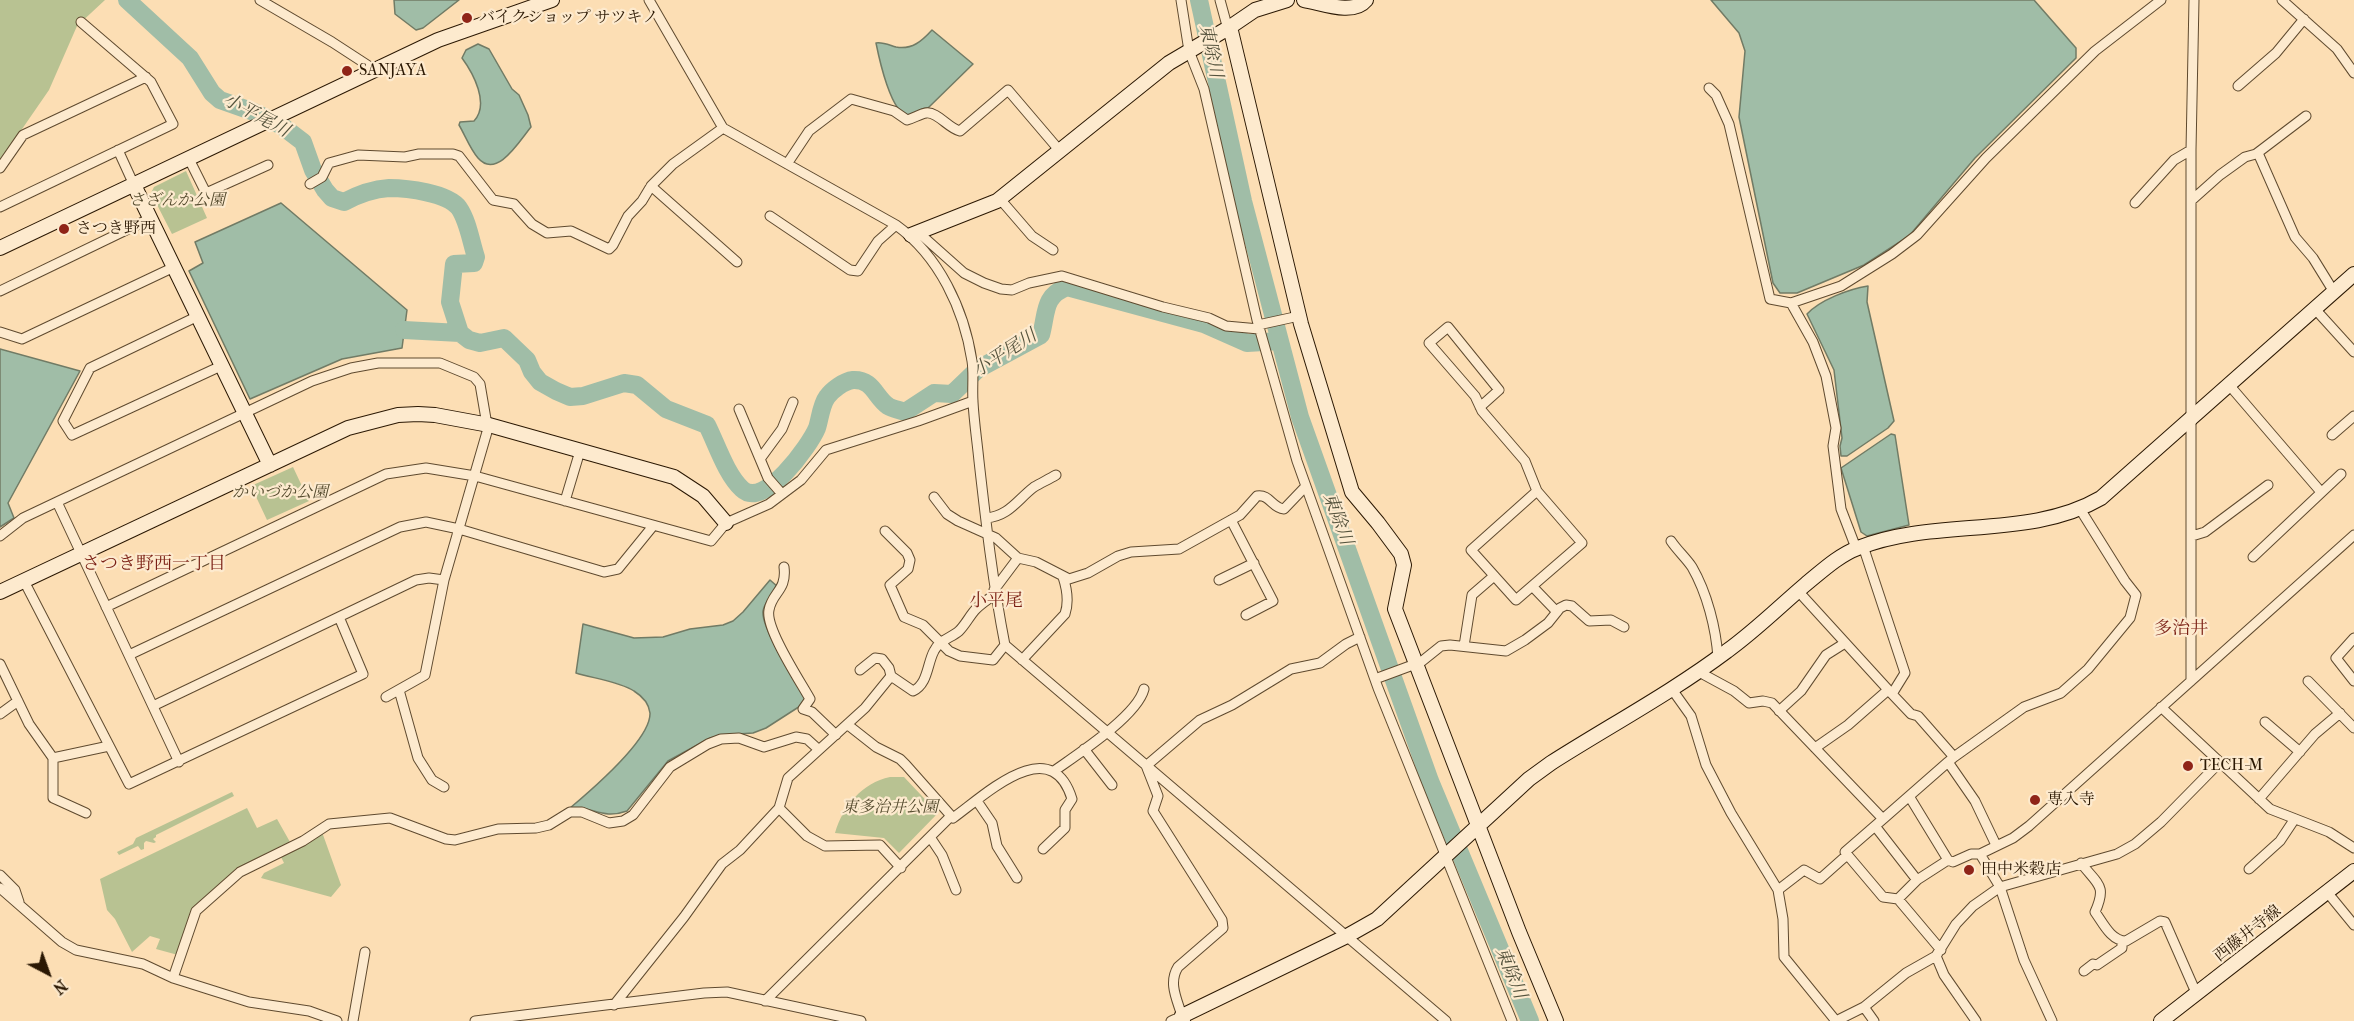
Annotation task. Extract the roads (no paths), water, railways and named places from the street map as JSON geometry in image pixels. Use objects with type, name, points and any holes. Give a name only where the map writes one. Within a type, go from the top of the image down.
[{"type":"street","points":[[260,0],[375,70]]},
{"type":"street","points":[[0,248],[375,70],[471,27],[552,0]]},
{"type":"street","points":[[649,0],[723,128],[915,234],[964,273],[984,283],[1012,290],[1029,283],[1062,276],[1151,304],[1209,318],[1226,326],[1259,327],[1299,316]]},
{"type":"street","points":[[1181,0],[1275,391],[1306,486],[1375,679],[1512,1021]]},
{"type":"street","points":[[1220,0],[1299,316],[1352,492],[1401,554],[1404,565],[1395,609],[1473,828],[1556,1021]]},
{"type":"street","points":[[915,234],[1000,199],[1136,87],[1255,10],[1287,0]]},
{"type":"street","points":[[1304,0],[1353,9],[1361,6],[1366,0]]},
{"type":"street","points":[[1709,88],[1716,95],[1729,124],[1770,299],[1791,303],[1841,286],[1892,254],[1917,235],[1986,158],[2095,51],[2161,0]]},
{"type":"street","points":[[2191,681],[2191,150],[2194,0]]},
{"type":"street","points":[[2282,0],[2337,49],[2354,73]]},
{"type":"street","points":[[2238,86],[2276,53],[2304,19]]},
{"type":"street","points":[[1,202],[173,124],[151,82],[81,22]]},
{"type":"street","points":[[0,168],[22,135],[146,77]]},
{"type":"street","points":[[787,164],[809,131],[851,99],[894,111],[907,120],[927,113],[932,114],[953,130],[960,131],[968,127],[1008,90],[1060,151]]},
{"type":"street","points":[[2192,200],[2245,157],[2258,153],[2306,116]]},
{"type":"street","points":[[310,184],[322,177],[328,163],[358,155],[405,157],[419,154],[453,154],[459,156],[494,200],[513,204],[538,229],[547,233],[571,231],[609,249],[628,216],[642,201],[651,186],[673,164],[723,128]]},
{"type":"street","points":[[118,150],[172,268],[270,465]]},
{"type":"street","points":[[2136,203],[2174,160],[2191,150]]},
{"type":"street","points":[[2258,153],[2295,237],[2313,258],[2334,292]]},
{"type":"street","points":[[189,159],[206,193],[268,165]]},
{"type":"street","points":[[651,186],[737,262]]},
{"type":"street","points":[[1000,199],[1032,236],[1053,250]]},
{"type":"street","points":[[770,216],[850,270],[858,271],[878,241],[896,225]]},
{"type":"street","points":[[0,291],[149,219]]},
{"type":"street","points":[[915,234],[938,269],[957,307],[966,333],[972,363],[973,401],[994,592],[1005,645],[1446,1021]]},
{"type":"street","points":[[0,332],[22,339],[172,268]]},
{"type":"street","points":[[1146,766],[1158,796],[1153,811],[1222,921],[1223,928],[1178,967],[1173,975],[1172,982],[1179,1019],[1377,919],[1473,828],[1551,763],[1699,672],[1824,569],[1860,547],[1898,537],[2051,518],[2079,509],[2101,498],[2354,274]]},
{"type":"street","points":[[1791,303],[1813,342],[1826,376],[1836,428],[1833,446],[1841,509],[1860,547],[1905,673],[1890,692],[1815,748]]},
{"type":"street","points":[[2315,309],[2354,352]]},
{"type":"street","points":[[196,317],[90,368],[63,421],[72,435],[221,366]]},
{"type":"street","points":[[1480,407],[1499,390],[1448,327],[1429,343],[1474,396],[1480,407],[1525,461],[1537,491],[1582,543],[1516,600],[1471,550],[1537,491]]},
{"type":"street","points":[[0,536],[14,523],[312,381],[351,368],[378,363],[440,363],[474,377],[480,384],[488,425],[444,580],[425,675],[386,697]]},
{"type":"street","points":[[2230,386],[2321,492]]},
{"type":"street","points":[[106,607],[386,474],[426,468],[475,476],[711,541],[726,523],[769,504],[801,480],[826,450],[973,401]]},
{"type":"street","points":[[760,459],[782,429],[793,402]]},
{"type":"street","points":[[739,409],[768,477],[782,494]]},
{"type":"street","points":[[0,592],[348,428],[398,415],[435,415],[488,425],[674,477],[702,496],[726,523]]},
{"type":"street","points":[[2332,435],[2354,416]]},
{"type":"street","points":[[565,501],[579,451]]},
{"type":"street","points":[[2253,557],[2341,474]]},
{"type":"street","points":[[986,518],[997,517],[1007,512],[1033,488],[1056,475]]},
{"type":"street","points":[[2192,536],[2205,532],[2268,485]]},
{"type":"street","points":[[934,497],[947,514],[969,528],[996,538],[1018,558],[1050,568],[1063,577],[1075,578],[1118,556],[1131,552],[1179,549],[1240,516],[1257,496],[1268,498],[1279,509],[1284,509],[1306,486]]},
{"type":"street","points":[[57,502],[179,762]]},
{"type":"street","points":[[2079,509],[2124,581],[2136,595],[2130,618],[2088,669],[2061,693],[2024,707],[1951,759],[1845,852],[1883,897],[1898,898],[1917,880],[1948,861],[1953,862],[1971,854],[1980,854],[2029,826],[2354,535]]},
{"type":"street","points":[[1232,520],[1273,601],[1246,615]]},
{"type":"street","points":[[129,655],[400,527],[426,522],[459,529],[604,572],[618,569],[653,526]]},
{"type":"street","points":[[885,531],[907,553],[910,560],[908,570],[890,585],[904,617],[924,625],[949,651],[960,656],[993,660],[1005,645]]},
{"type":"street","points":[[1671,541],[1692,567],[1711,614],[1718,658]]},
{"type":"street","points":[[860,670],[874,658],[882,659],[889,668],[891,676],[913,691],[918,689],[925,679],[927,666],[934,649],[940,642],[959,631],[976,608],[994,592],[1018,558]]},
{"type":"street","points":[[1219,580],[1254,563]]},
{"type":"street","points":[[784,567],[785,579],[769,606],[768,616],[776,638],[810,699],[803,709],[812,712],[836,735]]},
{"type":"street","points":[[1464,646],[1472,595],[1494,576]]},
{"type":"street","points":[[1022,660],[1065,614],[1068,607],[1063,577]]},
{"type":"street","points":[[153,706],[416,580],[429,578],[444,580]]},
{"type":"street","points":[[24,581],[129,784],[363,674],[339,617]]},
{"type":"street","points":[[1532,586],[1557,612]]},
{"type":"street","points":[[1798,591],[1911,714],[1918,716],[1951,759],[1996,845]]},
{"type":"street","points":[[1375,679],[1421,663],[1441,646],[1506,651],[1548,623],[1566,605],[1572,606],[1589,621],[1611,620],[1624,627]]},
{"type":"street","points":[[1146,766],[1200,720],[1232,705],[1291,669],[1320,663],[1360,637]]},
{"type":"street","points":[[2354,638],[2336,658],[2354,681]]},
{"type":"street","points":[[1779,711],[1801,691],[1826,655],[1845,643]]},
{"type":"street","points":[[0,664],[29,724],[53,758],[53,798],[86,813]]},
{"type":"street","points":[[1699,672],[1734,691],[1749,703],[1762,701],[1772,703],[1883,819]]},
{"type":"street","points":[[614,1005],[684,917],[722,864],[740,850],[779,808],[788,778],[818,749],[848,725],[891,676]]},
{"type":"street","points":[[2308,681],[2354,728]]},
{"type":"street","points":[[1671,688],[1691,716],[1706,765],[1731,813],[1778,890],[1783,919],[1784,957],[1836,1021],[1864,1007],[1906,973],[1938,953],[1956,924],[1979,901],[2000,887],[2117,854],[2135,844],[2161,822],[2219,763]]},
{"type":"street","points":[[1054,771],[1136,706],[1142,699],[1144,689]]},
{"type":"street","points":[[399,690],[418,758],[432,780],[444,787]]},
{"type":"street","points":[[0,714],[18,701]]},
{"type":"street","points":[[2161,707],[2270,809],[2329,832],[2354,848]]},
{"type":"street","points":[[2259,799],[2315,734],[2340,713]]},
{"type":"street","points":[[2265,722],[2300,752]]},
{"type":"street","points":[[848,725],[876,747],[900,759],[953,818],[1024,770],[1043,768],[1054,771],[1070,792],[1072,799],[1065,810],[1065,828],[1043,849]]},
{"type":"street","points":[[173,978],[196,911],[240,872],[303,841],[329,824],[390,818],[446,839],[456,840],[487,830],[536,828],[549,825],[570,813],[582,812],[609,823],[623,821],[633,815],[670,767],[708,744],[721,739],[739,738],[764,747],[796,737],[807,739],[818,749]]},
{"type":"street","points":[[53,758],[109,746]]},
{"type":"street","points":[[1084,749],[1112,785]]},
{"type":"street","points":[[1909,796],[1948,861]]},
{"type":"street","points":[[977,801],[992,823],[998,846],[1017,878]]},
{"type":"street","points":[[779,808],[807,836],[825,846],[880,845],[901,868]]},
{"type":"street","points":[[765,1001],[951,816]]},
{"type":"street","points":[[2249,869],[2280,841],[2294,820]]},
{"type":"street","points":[[1875,826],[1917,880]]},
{"type":"street","points":[[930,837],[942,855],[956,890]]},
{"type":"street","points":[[1980,854],[2000,887],[2024,960],[2052,1021]]},
{"type":"street","points":[[1778,890],[1804,870],[1820,879],[1847,855]]},
{"type":"street","points":[[2081,863],[2102,890],[2103,896],[2095,912],[2113,937],[2122,941]]},
{"type":"street","name":"西藤井寺線","points":[[2165,1020],[2354,871]]},
{"type":"street","points":[[0,875],[15,890],[20,904]]},
{"type":"street","points":[[0,888],[62,942],[76,950],[143,964],[173,978],[249,1002],[309,1011],[337,1021]]},
{"type":"street","points":[[2327,892],[2354,925]]},
{"type":"street","points":[[1898,898],[1938,953],[1944,975],[1976,1021]]},
{"type":"street","points":[[2122,941],[2160,921],[2164,922],[2197,995]]},
{"type":"street","points":[[2084,971],[2122,948],[2122,941]]},
{"type":"street","points":[[353,1021],[365,952]]},
{"type":"street","points":[[475,1021],[727,992],[861,1021]]},
{"type":"street","points":[[1864,1007],[1875,1021]]},
{"type":"waterway","name":"小平尾川","points":[[127,0],[190,58],[212,93],[220,100],[254,112],[282,126],[303,142],[313,170],[332,198],[344,202],[372,191],[397,188],[437,195],[454,203],[462,213],[467,225],[476,257],[474,263],[454,264],[450,302],[460,333],[469,340],[480,343],[504,338],[527,360],[532,372],[540,382],[570,397],[583,396],[624,383],[637,385],[666,409],[707,425],[736,483],[751,493],[762,491],[774,483],[796,460],[817,428],[825,400],[838,386],[853,380],[860,380],[869,385],[888,406],[905,412],[934,393],[952,394],[978,369],[1041,335],[1050,300],[1067,287],[1204,324],[1247,343],[1280,341]]},
{"type":"waterway","name":"東除川","points":[[1199,0],[1243,201],[1300,417],[1430,781],[1530,1021]]},
{"type":"waterway","points":[[404,330],[460,333]]},
{"type":"place","name":"バイクショップ サツキノ","points":[[467,18]]},
{"type":"place","name":"SANJAYA","points":[[347,71]]},
{"type":"place","name":"さつき野西","points":[[64,229]]},
{"type":"place","name":"TECH-M","points":[[2188,766]]},
{"type":"place","name":"専入寺","points":[[2035,800]]},
{"type":"place","name":"田中米穀店","points":[[1969,870]]},
{"type":"district","name":"さつき野西一丁目","points":[[154,565]]},
{"type":"district","name":"小平尾","points":[[996,602]]},
{"type":"district","name":"多治井","points":[[2181,630]]},
{"type":"park label","name":"さざんか公園","points":[[177,201]]},
{"type":"park label","name":"かいづか公園","points":[[280,493]]},
{"type":"park label","name":"東多治井公園","points":[[890,808]]}]
